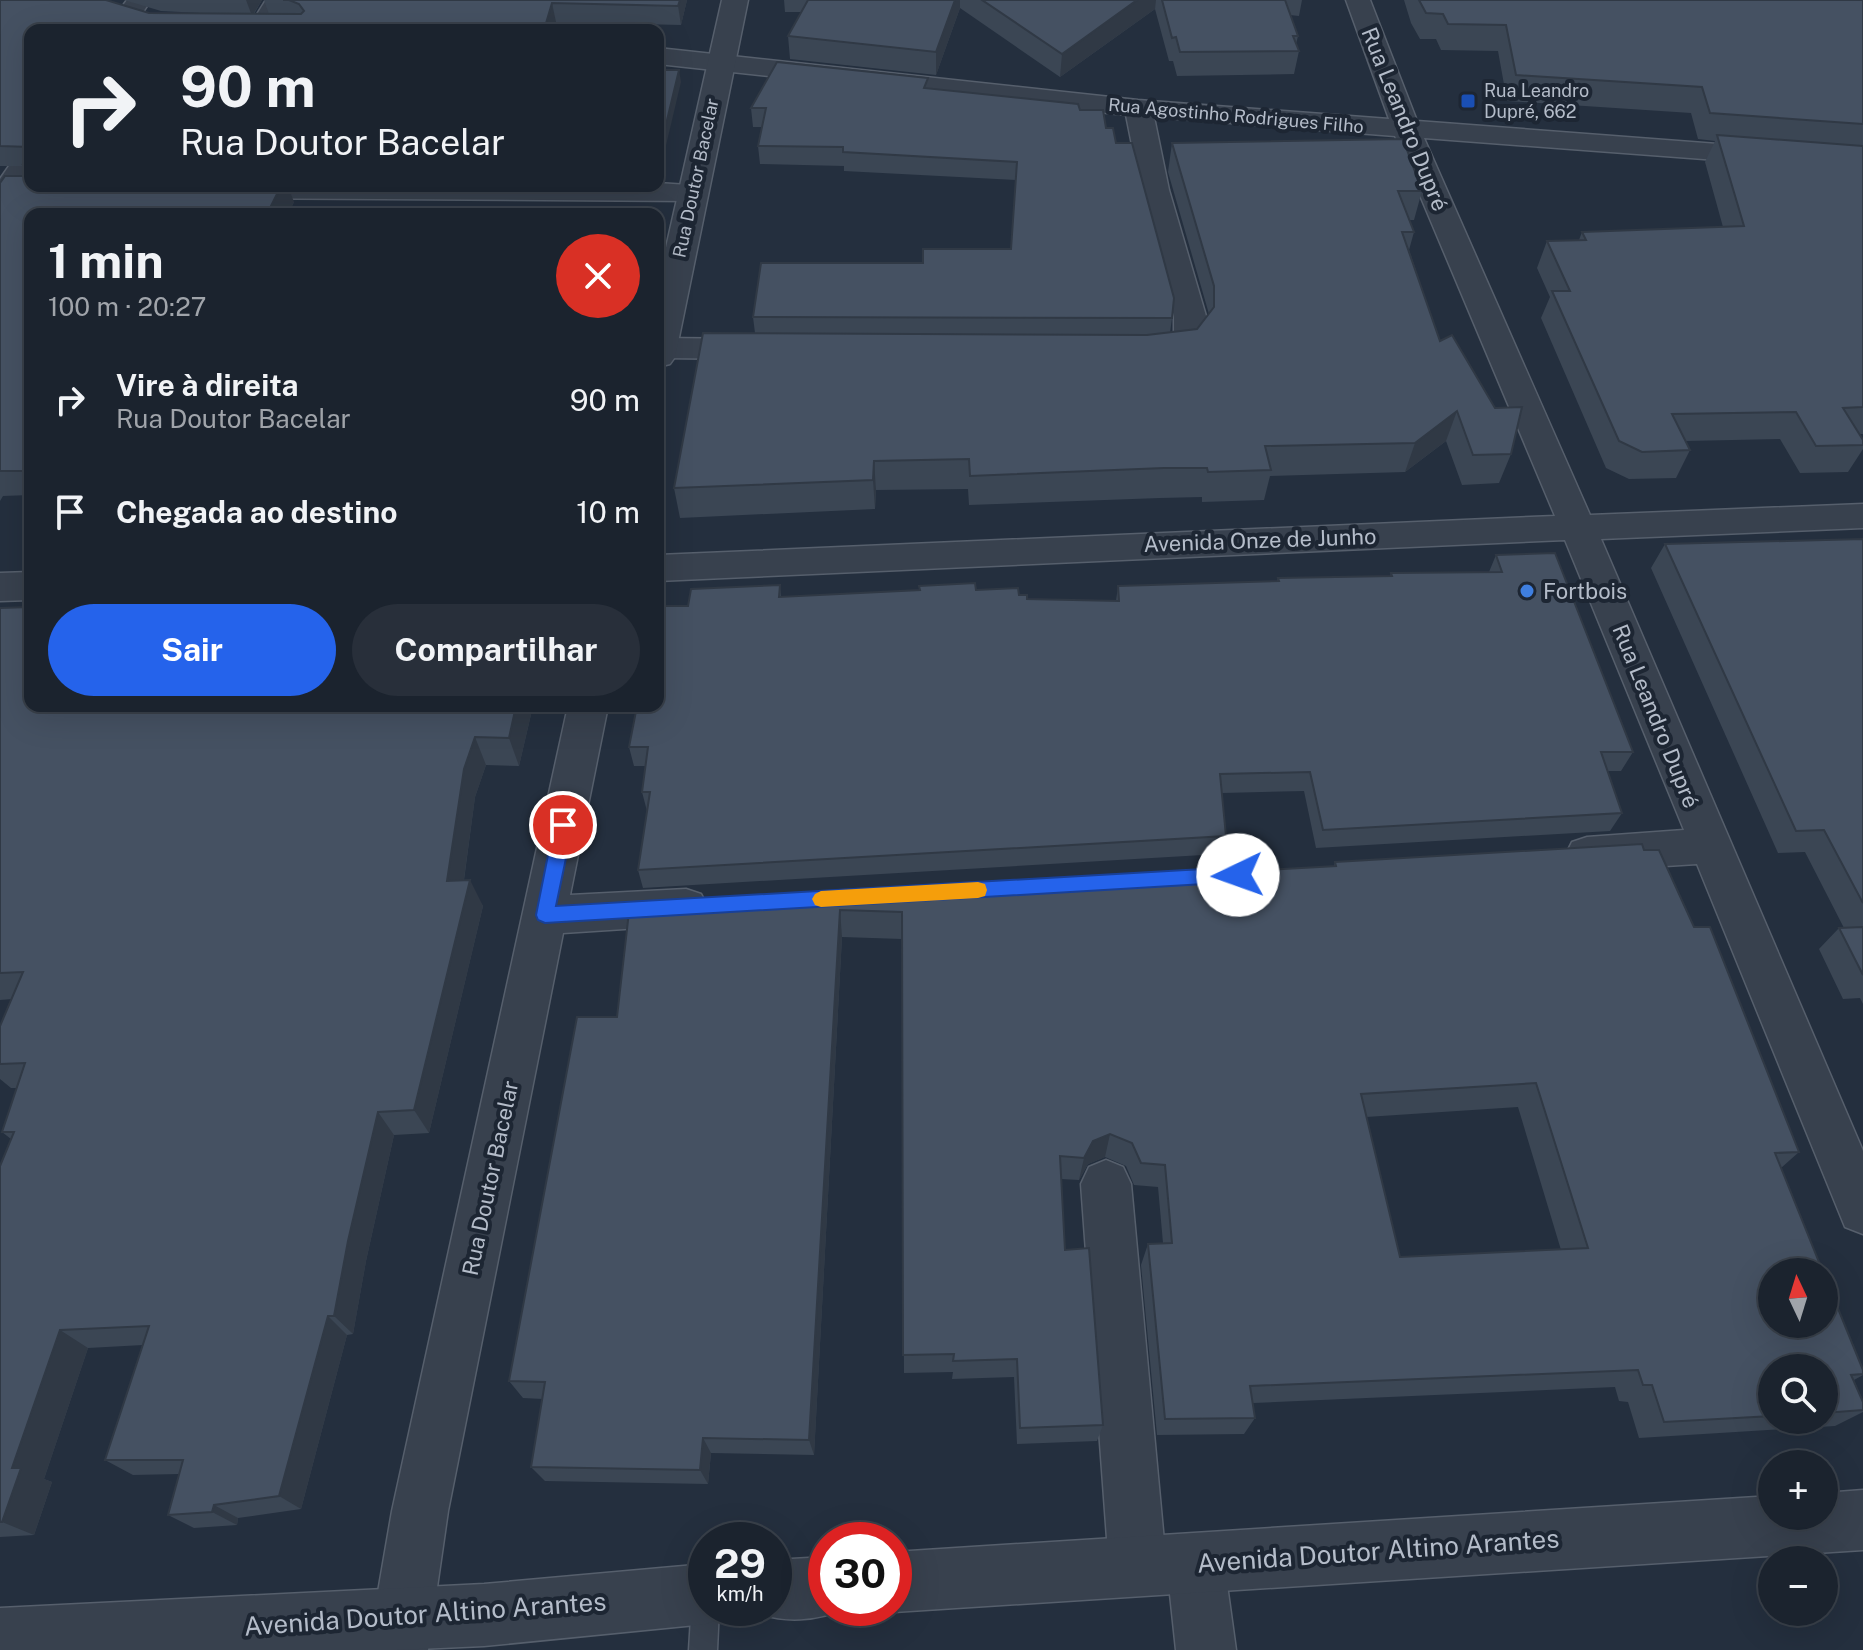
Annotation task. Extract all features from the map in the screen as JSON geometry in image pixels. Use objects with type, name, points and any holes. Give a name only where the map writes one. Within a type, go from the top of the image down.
[{"type":"street","name":"Rua Doutor Bacelar","points":[[664,329],[735,0]]},
{"type":"street","name":"Rua Leandro Dupré","points":[[1358,0],[1407,131],[1863,1210]]},
{"type":"street","points":[[101,4],[158,21]]},
{"type":"street","name":"Rua Agostinho Rodrigues Filho","points":[[664,57],[1138,108],[1407,131],[1863,163]]},
{"type":"street","points":[[1112,352],[1171,352],[1181,349],[1190,335],[1185,290],[1155,190],[1138,108]]},
{"type":"street","points":[[4,188],[24,163]]},
{"type":"street","points":[[664,192],[693,192]]},
{"type":"street","points":[[664,353],[787,349]]},
{"type":"street","name":"Avenida Onze de Junho","points":[[664,568],[901,555],[1863,516]]},
{"type":"street","points":[[0,587],[24,586]]},
{"type":"street","name":"Rua Doutor Bacelar","points":[[401,1634],[420,1511],[587,712]]},
{"type":"street","points":[[1551,856],[1710,846]]},
{"type":"street","points":[[545,915],[719,905]]},
{"type":"street","points":[[1106,1184],[1138,1566]]},
{"type":"street","name":"Avenida Doutor Altino Arantes","points":[[912,1581],[1863,1520]]},
{"type":"street","points":[[1195,1563],[1206,1650]]},
{"type":"street","name":"Avenida Doutor Altino Arantes","points":[[0,1639],[401,1634],[484,1615],[688,1596]]},
{"type":"lane","points":[[257,24],[272,0]]},
{"type":"lane","points":[[703,1650],[704,1626]]},
{"type":"building","points":[[0,0],[106,0],[149,13],[301,14],[304,11],[299,4],[289,0],[680,0],[678,6],[552,3],[546,24],[24,24],[24,147],[0,146]]},
{"type":"building","points":[[808,0],[955,0],[936,52],[788,36]]},
{"type":"building","points":[[982,0],[1137,0],[1062,54]]},
{"type":"building","points":[[1162,0],[1285,0],[1298,36],[1293,36],[1299,51],[1180,52],[1176,37],[1172,38]]},
{"type":"building","points":[[1419,0],[1863,0],[1863,124],[1710,113],[1702,87],[1516,75],[1506,25],[1448,24],[1443,14],[1426,13]]},
{"type":"building","points":[[777,62],[928,78],[924,88],[1078,104],[1080,110],[1103,110],[1106,128],[1113,128],[1116,143],[1132,143],[1174,298],[1172,318],[753,317],[761,263],[923,263],[923,249],[1011,249],[1017,162],[843,152],[843,147],[758,146],[766,108],[751,108]]},
{"type":"building","points":[[664,70],[679,70],[664,133]]},
{"type":"building","points":[[1717,135],[1863,146],[1863,407],[1843,408],[1863,445],[1816,446],[1796,412],[1672,414],[1690,450],[1642,452],[1619,441],[1552,291],[1570,291],[1547,241],[1586,240],[1582,232],[1744,226]]},
{"type":"building","points":[[1403,139],[1422,191],[1398,191],[1414,232],[1402,232],[1440,341],[1452,335],[1495,408],[1522,407],[1511,454],[1473,455],[1457,411],[1415,443],[1265,446],[1271,470],[1208,472],[1207,468],[1164,468],[970,476],[969,459],[874,461],[873,480],[674,488],[703,333],[1147,335],[1197,329],[1214,307],[1214,286],[1172,143]]},
{"type":"building","points":[[5,176],[24,176],[24,192],[278,192],[270,208],[24,208],[24,471],[0,471],[0,183]]},
{"type":"building","points":[[1863,539],[1863,903],[1824,830],[1796,831],[1665,544]]},
{"type":"building","points":[[1555,553],[1633,752],[1601,752],[1622,813],[1323,830],[1310,772],[1220,774],[1226,836],[638,870],[650,792],[642,792],[648,747],[629,747],[636,712],[664,712],[664,606],[688,606],[691,589],[780,585],[779,597],[920,590],[919,586],[975,583],[976,590],[1018,588],[1019,595],[1027,595],[1027,599],[1119,601],[1118,586],[1392,576],[1391,573],[1502,572],[1496,555]]},
{"type":"building","points":[[24,607],[24,712],[515,712],[509,738],[475,737],[464,769],[447,881],[470,880],[414,1110],[378,1112],[334,1316],[328,1316],[279,1496],[214,1505],[212,1512],[168,1515],[183,1460],[105,1460],[149,1326],[60,1330],[12,1468],[21,1468],[0,1522],[0,1166],[14,1132],[2,1132],[25,1063],[0,1064],[0,1026],[23,972],[0,973],[0,608]]},
{"type":"building","points":[[1642,844],[1644,850],[1659,850],[1694,927],[1710,927],[1799,1152],[1775,1153],[1817,1258],[1758,1258],[1758,1338],[1838,1338],[1838,1308],[1863,1370],[1863,1374],[1851,1375],[1863,1402],[1863,1410],[1838,1412],[1838,1354],[1758,1354],[1758,1417],[1664,1422],[1652,1385],[1643,1385],[1638,1370],[1250,1386],[1255,1418],[1165,1419],[1148,1244],[1172,1243],[1165,1165],[1141,1163],[1132,1143],[1110,1134],[1093,1141],[1084,1158],[1060,1156],[1065,1250],[1089,1248],[1103,1425],[1020,1428],[1017,1359],[953,1361],[954,1354],[903,1355],[902,912],[840,910],[809,1440],[703,1438],[700,1470],[531,1467],[545,1382],[509,1381],[577,1017],[617,1017],[630,903],[1232,868],[1232,872],[1336,866],[1335,862]],"holes":[[[1536,1083],[1588,1248],[1400,1257],[1361,1094]]]},
{"type":"building","points":[[1863,927],[1863,975],[1839,928]]},
{"type":"slow traffic","points":[[821,899],[978,890]]},
{"type":"place","name":"Rua Leandro Dupré, 662","points":[[1468,101]]},
{"type":"place","name":"Fortbois","points":[[1527,591]]},
{"type":"route","points":[[563,825],[545,915],[1238,875]]}]
